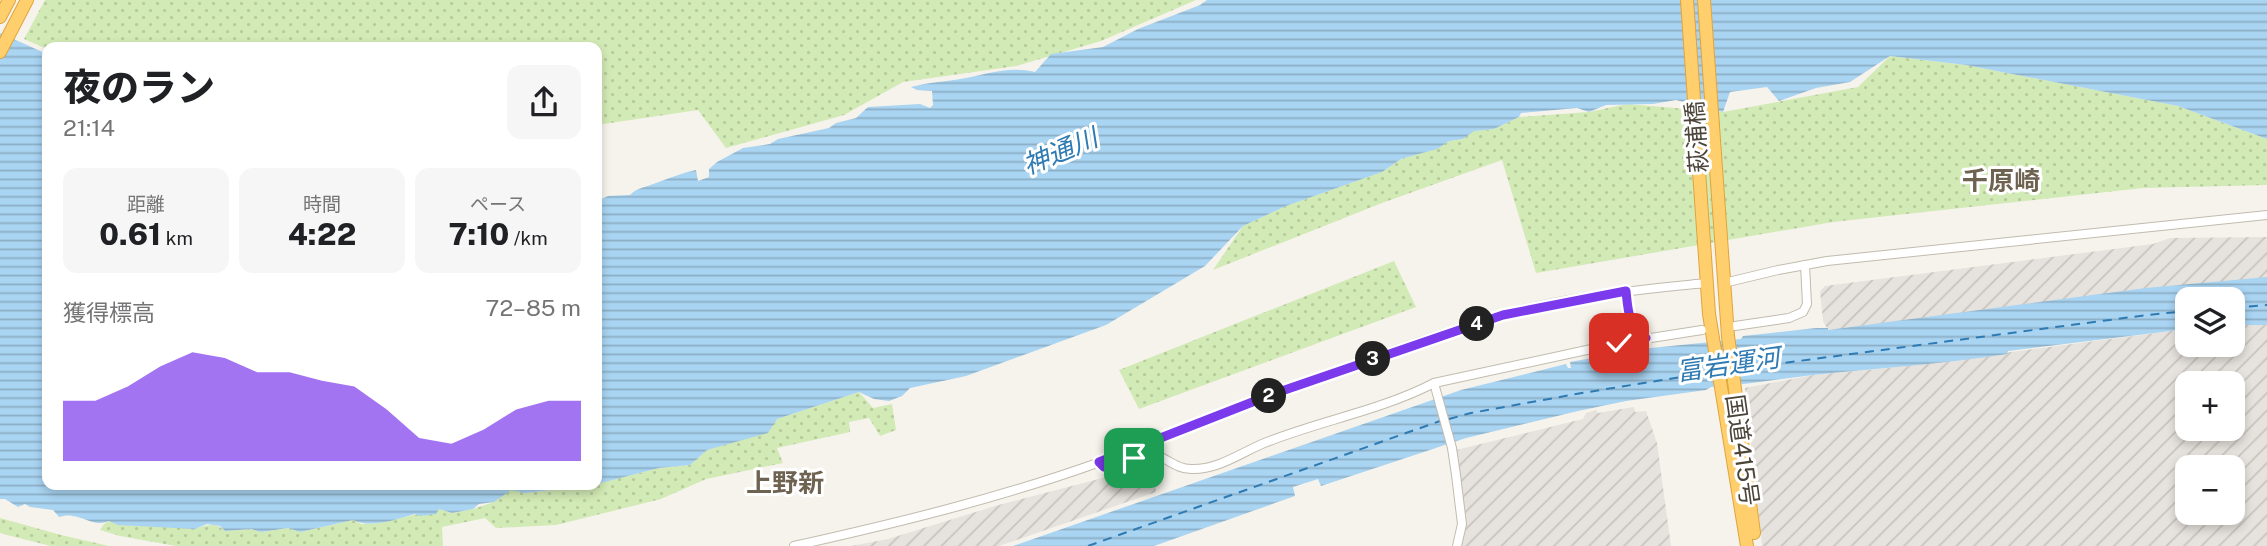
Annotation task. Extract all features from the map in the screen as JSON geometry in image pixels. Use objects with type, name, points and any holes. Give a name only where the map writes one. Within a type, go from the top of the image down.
[{"type":"highway","points":[[0,17],[9,0]]},
{"type":"highway","points":[[0,52],[27,0]]},
{"type":"highway","name":"萩浦橋","points":[[1687,0],[1706,278]]},
{"type":"highway","name":"萩浦橋","points":[[1704,0],[1723,270]]},
{"type":"highway","name":"国道415号","points":[[1723,270],[1719,331],[1720,389],[1747,546]]},
{"type":"highway","name":"国道415号","points":[[1706,278],[1735,388],[1756,546]]},
{"type":"street","points":[[1724,283],[1805,265],[2267,215]]},
{"type":"street","points":[[1099,462],[1104,467],[1150,455],[1190,469],[1205,467],[1233,459],[1262,444],[1418,392],[1434,383],[1646,338],[1719,331],[1789,318],[1803,312],[1807,304],[1805,265]]},
{"type":"street","points":[[793,546],[913,518],[1041,482],[1273,394],[1503,315],[1706,278]]},
{"type":"street","points":[[1626,291],[1629,319],[1646,338]]},
{"type":"street","points":[[1434,383],[1452,448],[1462,524],[1457,546]]},
{"type":"shaded area","points":[[2267,237],[2267,278],[1828,330],[1823,321],[1820,291],[1825,286],[2153,244],[2170,238]]},
{"type":"shaded area","points":[[2245,325],[2267,325],[2267,546],[1762,546],[1745,388],[1813,375],[2175,331],[2175,357],[2245,357]]},
{"type":"shaded area","points":[[1634,407],[1635,412],[1646,411],[1657,443],[1671,546],[1460,546],[1456,450],[1583,419],[1586,413],[1596,410],[1598,413]]},
{"type":"shaded area","points":[[1126,472],[1155,484],[1156,492],[999,546],[851,546],[888,539],[995,506]]},
{"type":"green space","points":[[45,0],[1196,0],[1101,41],[1016,66],[903,82],[844,115],[726,148],[698,110],[602,124],[602,42],[42,42],[42,47],[24,39]]},
{"type":"green space","points":[[1890,56],[1966,65],[2178,106],[2267,139],[2267,185],[2143,188],[1833,222],[1536,273],[1502,160],[1382,203],[1213,270],[1243,226],[1286,206],[1382,172],[1401,159],[1436,149],[1449,141],[1463,139],[1473,131],[1494,129],[1519,117],[1589,112],[1627,104],[1723,112],[1858,87]]},
{"type":"green space","points":[[1394,261],[1416,307],[1139,409],[1119,370]]},
{"type":"green space","points":[[859,392],[873,408],[892,404],[896,430],[880,436],[869,418],[849,422],[850,432],[777,448],[783,463],[706,479],[661,499],[556,525],[496,528],[485,518],[442,527],[443,546],[176,546],[100,530],[109,521],[195,529],[214,525],[225,531],[251,529],[261,532],[288,528],[300,532],[353,520],[361,524],[380,523],[439,509],[452,513],[473,509],[494,502],[510,490],[525,493],[602,490],[602,482],[659,468],[690,465],[707,450],[728,443],[777,419]]},
{"type":"green space","points":[[0,518],[109,546],[51,546],[7,535],[0,533]]},
{"type":"water","name":"神通川","points":[[1207,0],[2267,0],[2267,139],[2178,106],[1966,65],[1890,56],[1850,82],[1816,88],[1779,101],[1767,87],[1730,92],[1723,112],[1676,100],[1653,104],[1606,105],[1589,112],[1577,108],[1521,113],[1519,117],[1494,129],[1474,131],[1463,139],[1449,141],[1437,149],[1401,159],[1382,172],[1286,206],[1243,226],[1205,266],[1106,325],[966,376],[910,388],[902,396],[889,401],[874,399],[859,392],[777,419],[768,433],[707,450],[690,465],[659,468],[602,483],[602,199],[630,195],[636,190],[696,170],[698,181],[709,177],[709,169],[717,162],[743,148],[770,144],[778,139],[829,128],[836,123],[856,118],[868,107],[920,104],[930,108],[933,105],[932,91],[911,87],[1004,70],[1035,72],[1051,54],[1103,47],[1138,29]]},
{"type":"water","points":[[0,33],[42,52],[42,490],[511,490],[494,502],[479,504],[473,509],[452,513],[439,509],[436,514],[415,514],[368,524],[353,520],[300,532],[288,528],[261,532],[251,529],[225,531],[220,526],[207,524],[195,529],[118,525],[109,521],[104,523],[70,516],[59,517],[53,510],[25,504],[18,507],[0,499]]},
{"type":"water","name":"富岩運河","points":[[2267,277],[2267,325],[2245,325],[2245,287],[2175,287],[2175,330],[2008,351],[2007,354],[1959,361],[1711,387],[1706,390],[1626,401],[1466,438],[1321,486],[1318,479],[1293,487],[1295,496],[1154,546],[1013,546],[1461,390],[1566,364],[1571,368],[1570,362],[1641,349],[1816,328],[1828,330],[2146,288]]},
{"type":"water","points":[[511,490],[550,490],[525,493]]},
{"type":"ferry route","points":[[2245,307],[2267,305]]},
{"type":"ferry route","points":[[1738,369],[2175,312]]},
{"type":"ferry route","points":[[1449,419],[1582,393],[1712,372]]},
{"type":"ferry route","points":[[1088,546],[1440,421]]},
{"type":"district","name":"千原崎","points":[[2001,180]]},
{"type":"district","name":"上野新","points":[[785,482]]},
{"type":"route","points":[[1134,458],[1104,467],[1099,462],[1273,394],[1452,332],[1528,309],[1626,291],[1629,319],[1633,327],[1646,338],[1619,343]]}]
